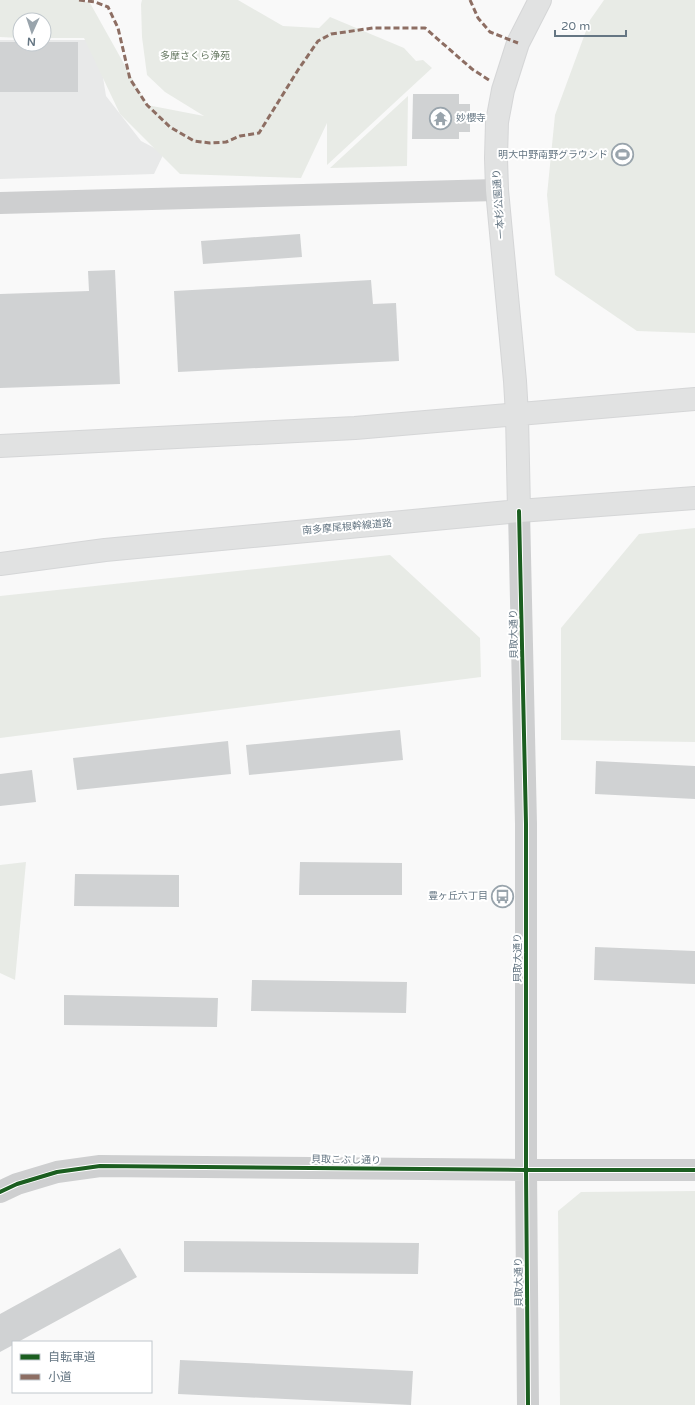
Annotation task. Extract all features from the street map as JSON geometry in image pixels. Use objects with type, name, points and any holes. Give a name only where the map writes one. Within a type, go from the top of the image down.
[{"type":"main road","name":"一本杉公園通り","points":[[519,512],[517,415],[497,190],[497,122],[503,90],[518,43],[540,0]]},
{"type":"main road","points":[[0,446],[355,428],[695,399]]},
{"type":"main road","name":"南多摩尾根幹線道路","points":[[0,564],[113,549],[519,512],[695,498]]},
{"type":"street","points":[[0,203],[497,190]]},
{"type":"street","name":"貝取大通り","points":[[519,512],[526,824],[528,1405]]},
{"type":"street","name":"貝取こぶし通り","points":[[0,1192],[17,1184],[57,1172],[100,1166],[695,1170]]},
{"type":"shaded area","points":[[0,40],[12,40],[12,52],[52,52],[52,40],[97,40],[106,96],[141,141],[164,153],[154,174],[0,179]]},
{"type":"green space","name":"多摩さくら浄苑","points":[[0,0],[79,0],[90,3],[147,105],[204,116],[165,92],[147,75],[142,37],[142,0],[238,0],[283,26],[319,28],[330,17],[404,48],[416,61],[423,60],[432,68],[327,165],[327,123],[301,178],[180,174],[120,114],[84,38],[52,38],[52,12],[12,12],[12,38],[0,37]]},
{"type":"green space","name":"明大中野南野グラウンド","points":[[604,0],[695,0],[695,333],[637,331],[555,275],[547,195],[555,115],[590,20]]},
{"type":"green space","points":[[408,96],[407,166],[330,168]]},
{"type":"green space","points":[[695,528],[695,742],[561,740],[561,628],[639,534]]},
{"type":"green space","points":[[390,555],[480,638],[481,677],[0,738],[0,596]]},
{"type":"green space","points":[[26,862],[15,980],[0,973],[0,865]]},
{"type":"green space","points":[[695,1191],[695,1405],[560,1405],[558,1211],[581,1192]]},
{"type":"building","points":[[0,42],[12,42],[12,52],[52,52],[52,42],[78,42],[78,92],[0,92]]},
{"type":"building","name":"妙櫻寺","points":[[413,94],[459,94],[459,104],[470,104],[470,132],[459,132],[459,139],[412,139]]},
{"type":"building","points":[[300,234],[302,257],[203,264],[201,241]]},
{"type":"building","points":[[115,270],[120,384],[0,388],[0,294],[89,291],[88,271]]},
{"type":"building","points":[[371,280],[373,304],[396,303],[399,361],[178,372],[174,291]]},
{"type":"building","points":[[400,730],[403,760],[249,775],[246,745]]},
{"type":"building","points":[[228,741],[231,774],[77,790],[73,758]]},
{"type":"building","points":[[596,761],[695,766],[695,799],[595,794]]},
{"type":"building","points":[[32,770],[36,802],[0,806],[0,774]]},
{"type":"building","points":[[300,862],[402,863],[402,895],[299,895]]},
{"type":"building","points":[[75,874],[179,875],[179,907],[74,906]]},
{"type":"building","points":[[595,947],[695,951],[695,984],[594,980]]},
{"type":"building","points":[[252,980],[407,982],[406,1013],[251,1011]]},
{"type":"building","points":[[64,995],[218,998],[217,1027],[64,1025]]},
{"type":"building","points":[[184,1241],[419,1243],[418,1274],[184,1272]]},
{"type":"building","points":[[120,1248],[137,1277],[20,1341],[12,1341],[12,1346],[0,1352],[0,1314]]},
{"type":"building","points":[[180,1360],[413,1371],[411,1405],[178,1394]]},
{"type":"marked path","points":[[79,0],[95,2],[108,7],[118,28],[130,79],[147,105],[170,127],[194,141],[210,143],[226,142],[240,136],[259,133],[318,41],[331,34],[373,28],[425,28],[472,69],[489,80]]},
{"type":"marked path","points":[[470,0],[478,18],[490,32],[518,43]]},
{"type":"cycle path","points":[[519,511],[526,824],[528,1405]]},
{"type":"cycle path","points":[[0,1192],[17,1184],[57,1172],[100,1166],[695,1170]]},
{"type":"place","name":"妙櫻寺","points":[[441,118]]},
{"type":"place","name":"明大中野南野グラウンド","points":[[623,155]]},
{"type":"place","name":"豊ヶ丘六丁目","points":[[503,896]]}]
